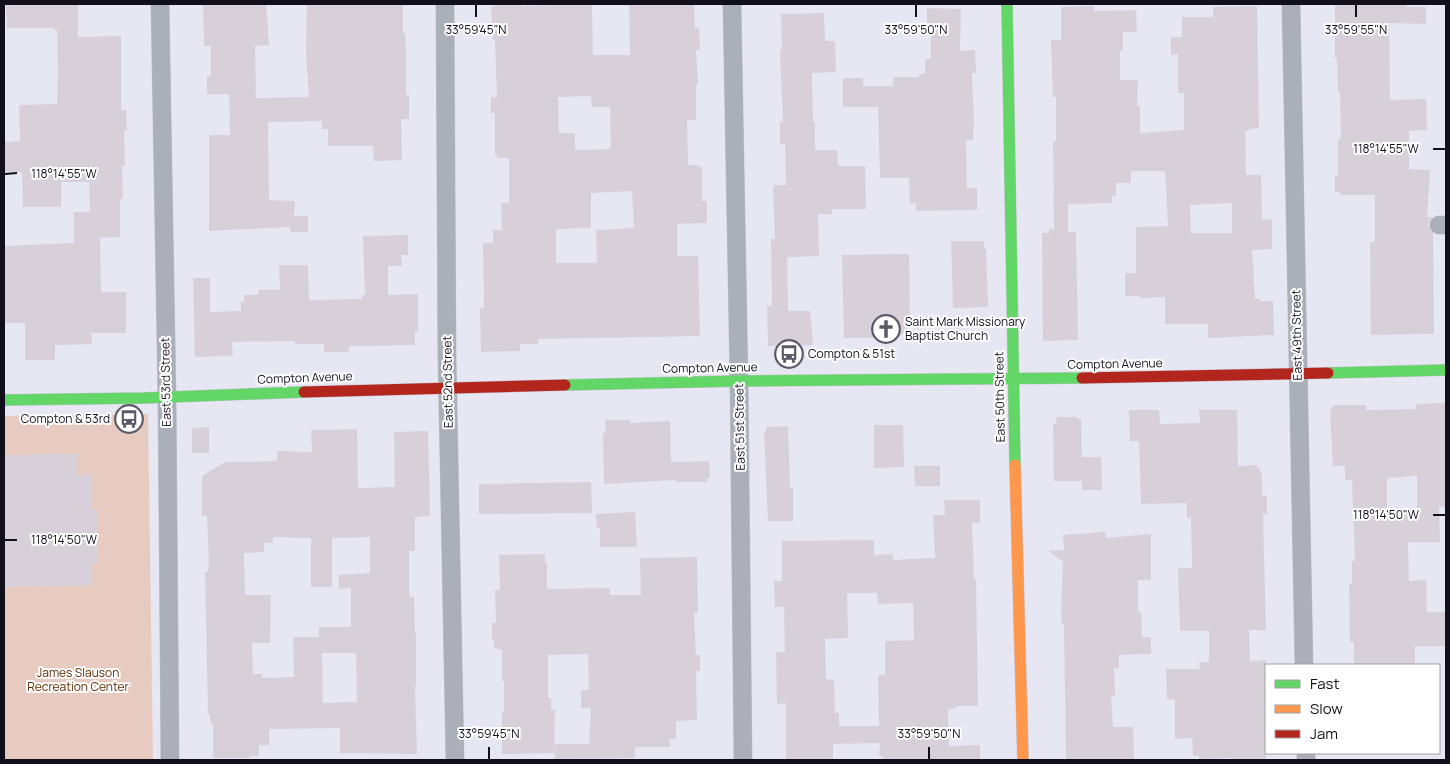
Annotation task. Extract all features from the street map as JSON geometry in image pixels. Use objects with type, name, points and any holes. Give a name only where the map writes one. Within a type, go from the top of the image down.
[{"type":"main road","name":"East 50th Street","points":[[1007,4],[1013,379],[1023,760]]},
{"type":"main road","name":"Compton Avenue","points":[[4,400],[167,397],[448,387],[739,381],[1013,379],[1446,370]]},
{"type":"street","name":"East 53rd Street","points":[[160,4],[167,397],[170,760]]},
{"type":"street","name":"East 52nd Street","points":[[445,4],[448,387],[455,760]]},
{"type":"street","name":"East 51st Street","points":[[732,4],[739,381],[743,760]]},
{"type":"street","name":"East 49th Street","points":[[1291,4],[1304,664]]},
{"type":"green space","name":"James Slauson Recreation Center","points":[[148,414],[153,760],[4,760],[4,416]]},
{"type":"building","points":[[6,4],[78,4],[78,37],[121,36],[121,110],[126,110],[127,130],[124,130],[125,166],[122,166],[123,199],[120,199],[120,237],[100,238],[101,292],[126,292],[126,333],[91,333],[92,344],[55,345],[55,360],[25,360],[25,323],[4,323],[4,246],[74,243],[74,212],[90,212],[89,182],[61,182],[61,207],[23,207],[22,172],[4,172],[4,142],[20,141],[19,105],[57,104],[58,72],[57,30],[54,30],[54,28],[7,28]]},
{"type":"building","points":[[203,4],[266,4],[269,45],[255,46],[256,98],[309,97],[306,51],[307,4],[403,4],[403,33],[405,33],[406,48],[406,95],[409,95],[409,119],[401,119],[402,160],[374,161],[373,146],[328,146],[328,129],[322,129],[322,121],[268,122],[269,200],[295,201],[294,216],[308,216],[308,232],[290,232],[290,227],[209,231],[209,135],[230,135],[229,94],[207,94],[207,76],[211,76],[211,46],[204,46]]},
{"type":"building","points":[[495,4],[521,4],[521,6],[592,4],[593,55],[630,55],[629,4],[694,4],[695,28],[699,28],[700,50],[696,50],[698,85],[696,85],[696,120],[687,120],[688,165],[702,167],[702,201],[707,201],[707,223],[677,224],[677,256],[698,256],[700,336],[538,339],[538,344],[520,344],[520,351],[481,352],[480,308],[484,308],[483,243],[493,243],[493,230],[502,230],[501,203],[509,203],[509,158],[497,158],[497,155],[495,155],[495,113],[491,113],[491,97],[497,97],[495,40],[493,40],[491,7],[495,7]],"holes":[[[591,96],[592,107],[610,107],[611,147],[609,149],[575,150],[575,133],[559,133],[558,97]],[[632,191],[634,228],[596,230],[597,263],[556,263],[556,229],[591,228],[591,193]]]},
{"type":"building","points":[[1335,4],[1406,4],[1406,7],[1426,7],[1426,24],[1389,23],[1390,100],[1426,99],[1427,130],[1409,131],[1409,169],[1430,170],[1427,217],[1433,217],[1428,225],[1433,233],[1434,334],[1371,335],[1370,242],[1375,242],[1375,195],[1340,195],[1340,192],[1335,192],[1335,176],[1338,176],[1338,139],[1341,139],[1340,92],[1338,92],[1337,58],[1335,58]]},
{"type":"building","points":[[1094,6],[1094,11],[1136,10],[1137,32],[1123,32],[1123,51],[1120,51],[1120,80],[1138,80],[1137,106],[1140,106],[1140,133],[1184,130],[1184,93],[1178,93],[1178,54],[1171,55],[1171,37],[1182,37],[1182,17],[1213,17],[1213,7],[1257,6],[1259,128],[1245,131],[1246,175],[1261,175],[1262,220],[1272,219],[1272,249],[1252,250],[1255,299],[1273,301],[1274,335],[1208,338],[1208,324],[1165,324],[1165,297],[1139,298],[1139,296],[1125,296],[1125,273],[1136,273],[1136,227],[1168,226],[1165,171],[1131,171],[1131,183],[1116,183],[1116,196],[1112,196],[1112,203],[1068,204],[1068,232],[1076,232],[1078,340],[1043,341],[1042,233],[1049,233],[1049,229],[1054,229],[1053,141],[1056,141],[1056,97],[1053,97],[1051,40],[1061,40],[1061,7]],"holes":[[[1232,203],[1232,233],[1191,233],[1190,205]]]},
{"type":"building","points":[[927,8],[961,9],[960,51],[975,50],[976,73],[972,73],[973,140],[966,140],[967,188],[977,188],[977,210],[916,211],[916,203],[910,204],[909,178],[880,178],[878,107],[843,107],[843,78],[863,78],[863,86],[893,86],[893,77],[919,77],[919,74],[925,74],[925,59],[931,59],[931,30],[927,29]]},
{"type":"building","points":[[824,13],[825,41],[835,41],[836,72],[812,73],[815,150],[837,150],[838,166],[865,166],[866,209],[832,209],[832,214],[818,214],[819,256],[787,257],[788,311],[810,311],[813,345],[768,346],[767,306],[772,306],[771,239],[775,239],[773,190],[774,185],[786,185],[785,144],[780,144],[780,122],[783,122],[780,50],[782,50],[781,14]]},
{"type":"building","points":[[408,235],[408,255],[401,255],[402,266],[388,266],[388,295],[418,294],[418,331],[415,331],[415,345],[349,346],[349,352],[324,352],[324,344],[295,344],[295,341],[232,342],[233,356],[195,357],[193,278],[210,278],[210,312],[241,311],[241,302],[244,302],[244,295],[258,295],[258,290],[280,290],[279,265],[308,265],[309,300],[362,299],[362,295],[365,295],[363,236]]},
{"type":"building","points":[[951,241],[984,241],[984,248],[986,249],[988,307],[953,308]]},
{"type":"building","points":[[909,254],[910,326],[897,339],[844,338],[842,255]]},
{"type":"building","points":[[1446,403],[1446,507],[1439,507],[1440,542],[1408,542],[1409,581],[1426,580],[1427,612],[1446,612],[1446,646],[1415,646],[1415,664],[1354,664],[1354,642],[1350,642],[1349,584],[1352,584],[1352,561],[1355,561],[1352,480],[1345,480],[1345,466],[1333,466],[1330,411],[1334,405],[1366,405],[1366,410],[1416,409],[1416,404]],"holes":[[[1417,476],[1417,509],[1387,510],[1387,478]]]},
{"type":"building","points":[[1129,410],[1159,410],[1160,424],[1200,423],[1199,410],[1237,410],[1238,466],[1257,465],[1257,468],[1260,468],[1260,473],[1262,473],[1262,495],[1267,496],[1267,514],[1263,514],[1266,630],[1249,630],[1250,661],[1266,660],[1266,760],[1199,759],[1199,756],[1193,756],[1192,738],[1175,739],[1175,700],[1167,699],[1166,669],[1200,669],[1199,662],[1209,662],[1209,631],[1180,631],[1178,568],[1192,568],[1191,518],[1187,518],[1187,503],[1141,504],[1139,441],[1130,441]]},
{"type":"building","points":[[1056,417],[1077,417],[1081,419],[1082,457],[1101,457],[1102,490],[1082,490],[1082,481],[1054,481],[1053,424],[1057,424]]},
{"type":"building","points":[[605,420],[630,420],[630,423],[670,421],[671,462],[709,461],[710,478],[706,479],[707,482],[676,482],[676,480],[604,484],[603,433],[606,433]]},
{"type":"building","points":[[874,425],[903,425],[904,467],[874,468]]},
{"type":"building","points":[[788,426],[790,488],[793,488],[793,521],[768,521],[764,432],[766,432],[766,427]]},
{"type":"building","points":[[209,427],[209,453],[192,453],[192,428]]},
{"type":"building","points":[[357,429],[358,488],[395,487],[394,432],[428,431],[430,516],[415,517],[415,551],[409,551],[409,591],[410,597],[414,597],[416,633],[417,754],[340,753],[340,728],[269,729],[269,745],[259,745],[259,756],[250,756],[250,758],[213,758],[213,723],[210,723],[210,714],[208,714],[205,572],[208,572],[209,563],[207,516],[202,516],[202,476],[225,462],[277,461],[277,451],[312,452],[311,430]],"holes":[[[273,537],[311,538],[311,587],[332,587],[332,538],[370,537],[370,573],[339,575],[339,589],[351,588],[351,627],[319,627],[319,637],[293,637],[294,677],[262,678],[262,674],[253,674],[252,643],[270,643],[271,595],[245,595],[244,553],[264,552],[264,543],[273,543]],[[322,653],[356,653],[357,702],[323,703]]]},
{"type":"building","points":[[77,454],[77,475],[91,474],[91,510],[97,510],[98,563],[91,563],[91,585],[4,587],[4,455]]},
{"type":"building","points":[[914,466],[940,466],[940,486],[915,486]]},
{"type":"building","points":[[591,482],[592,513],[479,514],[479,484]]},
{"type":"building","points":[[944,500],[980,500],[980,523],[972,523],[974,579],[976,579],[978,706],[958,706],[948,709],[949,746],[980,745],[980,760],[883,760],[883,756],[879,756],[880,743],[833,744],[833,760],[786,760],[786,703],[777,704],[776,652],[785,652],[784,607],[775,607],[774,581],[782,581],[782,541],[874,540],[874,555],[893,554],[893,560],[935,558],[933,515],[945,515]],"holes":[[[847,593],[877,593],[878,604],[913,603],[914,640],[885,641],[885,675],[878,675],[879,726],[839,726],[839,713],[835,713],[834,680],[826,679],[825,639],[848,638]]]},
{"type":"building","points":[[635,512],[637,547],[600,547],[600,529],[597,528],[596,514]]},
{"type":"building","points":[[1105,532],[1106,538],[1151,534],[1151,580],[1138,580],[1138,612],[1141,612],[1142,637],[1151,637],[1151,654],[1119,655],[1119,668],[1114,668],[1115,696],[1111,696],[1113,727],[1133,727],[1134,760],[1066,760],[1064,624],[1062,624],[1061,610],[1063,562],[1049,551],[1064,550],[1063,535]]},
{"type":"building","points":[[545,554],[547,589],[610,588],[610,595],[641,595],[640,558],[697,557],[698,613],[694,613],[696,655],[700,655],[700,671],[696,671],[697,720],[676,721],[676,739],[669,739],[670,747],[635,747],[635,758],[555,759],[554,746],[554,753],[502,754],[504,681],[502,681],[502,650],[494,648],[494,639],[492,639],[492,623],[496,623],[495,590],[500,590],[499,555]],"holes":[[[588,654],[589,690],[581,690],[581,708],[591,708],[589,744],[554,744],[555,710],[551,710],[551,698],[548,698],[548,655]]]},
{"type":"traffic: fast","points":[[1007,4],[1015,465]]},
{"type":"traffic: fast","points":[[1328,373],[1446,370]]},
{"type":"traffic: fast","points":[[565,385],[739,381],[1082,378]]},
{"type":"traffic: fast","points":[[4,400],[144,398],[304,392]]},
{"type":"traffic: slow","points":[[1015,465],[1023,760]]},
{"type":"traffic: jam","points":[[1082,378],[1328,373]]},
{"type":"traffic: jam","points":[[304,392],[565,385]]},
{"type":"place","name":"Saint Mark Missionary Baptist Church","points":[[886,329]]},
{"type":"place","name":"Compton & 51st","points":[[789,354]]},
{"type":"place","name":"Compton & 53rd","points":[[129,419]]}]
